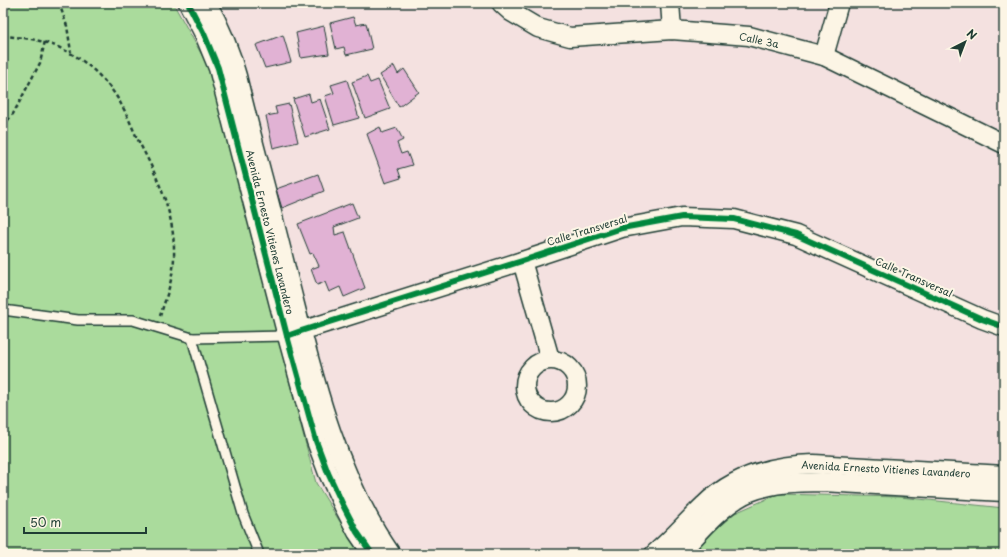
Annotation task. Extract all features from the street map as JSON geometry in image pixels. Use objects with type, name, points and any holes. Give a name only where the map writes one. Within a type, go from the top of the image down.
[{"type":"street","name":"Avenida Ernesto Vitienes Lavandero","points":[[188,3],[204,34],[236,106]]},
{"type":"street","name":"Avenida Ernesto Vitienes Lavandero","points":[[207,3],[221,29],[231,55],[236,106],[294,333],[306,406],[316,441],[343,506],[372,554]]},
{"type":"street","name":"Calle 3a","points":[[501,3],[511,12],[538,28],[570,37],[672,30],[749,36],[824,56],[1004,144]]},
{"type":"street","points":[[670,3],[672,30]]},
{"type":"street","points":[[824,56],[839,3]]},
{"type":"street","name":"Calle Transversal","points":[[294,333],[622,228],[682,217],[734,219],[796,235],[1004,327]]},
{"type":"street","points":[[522,261],[550,359]]},
{"type":"street","name":"Avenida Ernesto Vitienes Lavandero","points":[[294,333],[350,481],[364,510],[391,554]]},
{"type":"street","name":"Avenida Ernesto Vitienes Lavandero","points":[[679,554],[730,504],[748,493],[768,486],[814,464],[1004,475]]},
{"type":"street","name":"Avenida Ernesto Vitienes Lavandero","points":[[654,554],[670,540],[706,503],[734,482],[764,470],[797,473],[822,482],[1004,492]]},
{"type":"lane","points":[[3,310],[78,320],[133,320],[192,338],[294,333]]},
{"type":"lane","points":[[192,338],[243,514],[259,554]]},
{"type":"path","points":[[59,3],[67,26],[71,53]]},
{"type":"path","points":[[3,36],[45,41],[71,53],[90,67],[106,84],[120,103],[138,141],[151,163],[162,190],[172,222],[174,270],[156,327]]},
{"type":"path","points":[[3,126],[13,114],[40,63],[45,41]]},
{"type":"green space","points":[[3,3],[173,3],[213,75],[254,247],[316,483],[360,554],[3,554]]},
{"type":"green space","points":[[778,494],[900,497],[1004,508],[1004,554],[687,554],[735,513]]},
{"type":"building","points":[[353,17],[356,25],[366,23],[372,49],[346,55],[344,47],[336,49],[330,23]]},
{"type":"building","points":[[324,26],[329,54],[301,58],[296,33]]},
{"type":"building","points":[[283,35],[291,62],[265,68],[256,45]]},
{"type":"building","points":[[394,66],[398,74],[404,69],[419,92],[399,107],[380,75]]},
{"type":"building","points":[[367,76],[370,83],[378,80],[390,109],[365,118],[352,82]]},
{"type":"building","points":[[347,80],[359,118],[334,125],[325,96],[334,93],[331,85]]},
{"type":"building","points":[[309,94],[311,102],[320,99],[330,129],[305,137],[293,99]]},
{"type":"building","points":[[289,104],[298,142],[273,148],[266,116],[277,114],[275,107]]},
{"type":"building","points":[[380,127],[382,133],[397,128],[403,140],[397,143],[401,154],[407,152],[412,165],[398,169],[401,178],[385,183],[367,134]]},
{"type":"building","points":[[318,174],[324,191],[282,208],[276,189]]},
{"type":"building","points":[[352,203],[358,218],[334,227],[335,235],[345,232],[365,288],[344,297],[340,287],[329,292],[325,282],[317,285],[311,269],[319,266],[313,253],[310,254],[298,224]]},
{"type":"cycle path","points":[[188,3],[204,34],[218,68],[287,336],[316,441],[328,473],[343,505],[357,532],[372,554]]},
{"type":"cycle path","points":[[287,336],[622,228],[682,217],[734,219],[796,235],[982,319],[1004,327]]}]
